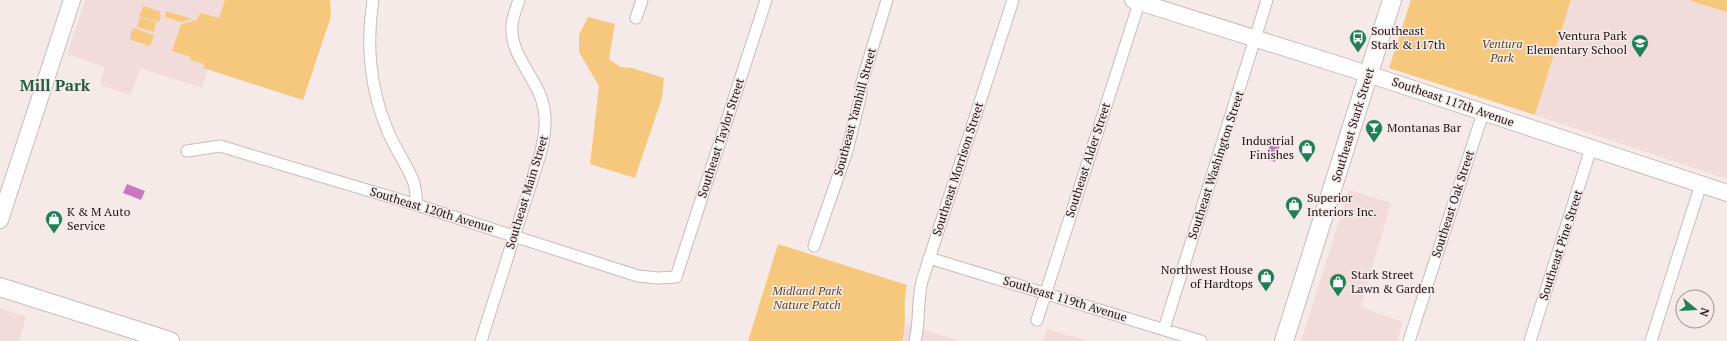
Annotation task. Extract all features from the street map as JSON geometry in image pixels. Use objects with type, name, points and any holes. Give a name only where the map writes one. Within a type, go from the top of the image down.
[{"type":"main road","name":"Southeast Stark Street","points":[[1284,341],[1392,0]]},
{"type":"main road","points":[[0,287],[170,341]]},
{"type":"street","points":[[0,220],[72,0]]},
{"type":"street","points":[[373,0],[370,27],[370,57],[377,101],[389,134],[414,184],[417,204]]},
{"type":"street","name":"Southeast Main Street","points":[[480,341],[540,155],[545,132],[544,109],[539,92],[519,59],[512,35],[512,23],[519,0]]},
{"type":"street","points":[[636,18],[642,0]]},
{"type":"street","name":"Southeast Taylor Street","points":[[676,277],[766,0]]},
{"type":"street","name":"Southeast Yamhill Street","points":[[814,246],[847,151],[861,94],[861,85],[887,0]]},
{"type":"street","name":"Southeast Morrison Street","points":[[915,341],[917,334],[919,293],[929,258],[1013,0]]},
{"type":"street","name":"Southeast Washington Street","points":[[1164,329],[1267,0]]},
{"type":"street","name":"Southeast 117th Avenue","points":[[1138,1],[1368,74],[1727,193]]},
{"type":"street","name":"Southeast Alder Street","points":[[1037,320],[1138,1]]},
{"type":"street","name":"Southeast Oak Street","points":[[1409,341],[1483,113]]},
{"type":"street","name":"Southeast 120th Avenue","points":[[187,151],[220,146],[417,204],[638,276],[658,278],[676,277]]},
{"type":"street","name":"Southeast Pine Street","points":[[1530,341],[1591,148]]},
{"type":"street","points":[[1651,341],[1701,184]]},
{"type":"street","name":"Southeast 119th Avenue","points":[[929,258],[1201,341]]},
{"type":"shaded area","points":[[85,0],[330,0],[331,16],[303,100],[208,69],[202,88],[140,68],[131,95],[100,85],[105,67],[67,54]]},
{"type":"shaded area","name":"Ventura Park Elementary School","points":[[1571,0],[1727,0],[1727,179],[1535,115]]},
{"type":"shaded area","points":[[1271,142],[1280,145],[1275,162],[1262,158],[1264,152],[1267,153]]},
{"type":"shaded area","points":[[127,184],[145,191],[141,200],[123,193]]},
{"type":"shaded area","points":[[1349,190],[1391,203],[1361,307],[1403,322],[1397,341],[1301,341]]},
{"type":"shaded area","points":[[0,308],[26,317],[19,341],[0,341]]},
{"type":"shaded area","points":[[906,324],[959,341],[902,341]]},
{"type":"shaded area","points":[[1047,329],[1088,341],[1043,341]]},
{"type":"green space","points":[[225,0],[330,0],[331,16],[303,100],[203,68],[204,64],[190,60],[191,57],[172,51],[181,24],[197,20],[200,13],[219,18]]},
{"type":"green space","name":"Ventura Park","points":[[1411,0],[1571,0],[1535,115],[1389,68]]},
{"type":"green space","points":[[1727,0],[1727,12],[1691,1]]},
{"type":"green space","points":[[143,6],[159,11],[161,16],[159,22],[139,16]]},
{"type":"green space","points":[[166,11],[192,19],[181,22],[165,17]]},
{"type":"green space","points":[[140,17],[156,22],[154,32],[137,27]]},
{"type":"green space","points":[[588,17],[615,24],[609,59],[620,67],[632,68],[664,78],[662,98],[635,178],[590,164],[599,86],[579,52],[579,35]]},
{"type":"green space","points":[[133,28],[154,35],[150,46],[131,40],[130,37]]},
{"type":"green space","name":"Midland Park Nature Patch","points":[[778,244],[907,285],[905,299],[905,327],[902,341],[748,341]]},
{"type":"place","name":"Southeast Stark & 117th","points":[[1358,53]]},
{"type":"place","name":"Ventura Park Elementary School","points":[[1640,58]]},
{"type":"place","name":"Montanas Bar","points":[[1374,143]]},
{"type":"place","name":"Industrial Finishes","points":[[1307,163]]},
{"type":"place","name":"Superior Interiors Inc.","points":[[1294,220]]},
{"type":"place","name":"K & M Auto Service","points":[[54,234]]},
{"type":"place","name":"Northwest House of Hardtops","points":[[1266,292]]},
{"type":"place","name":"Stark Street Lawn & Garden","points":[[1338,297]]},
{"type":"district","name":"Mill Park","points":[[55,85]]}]
